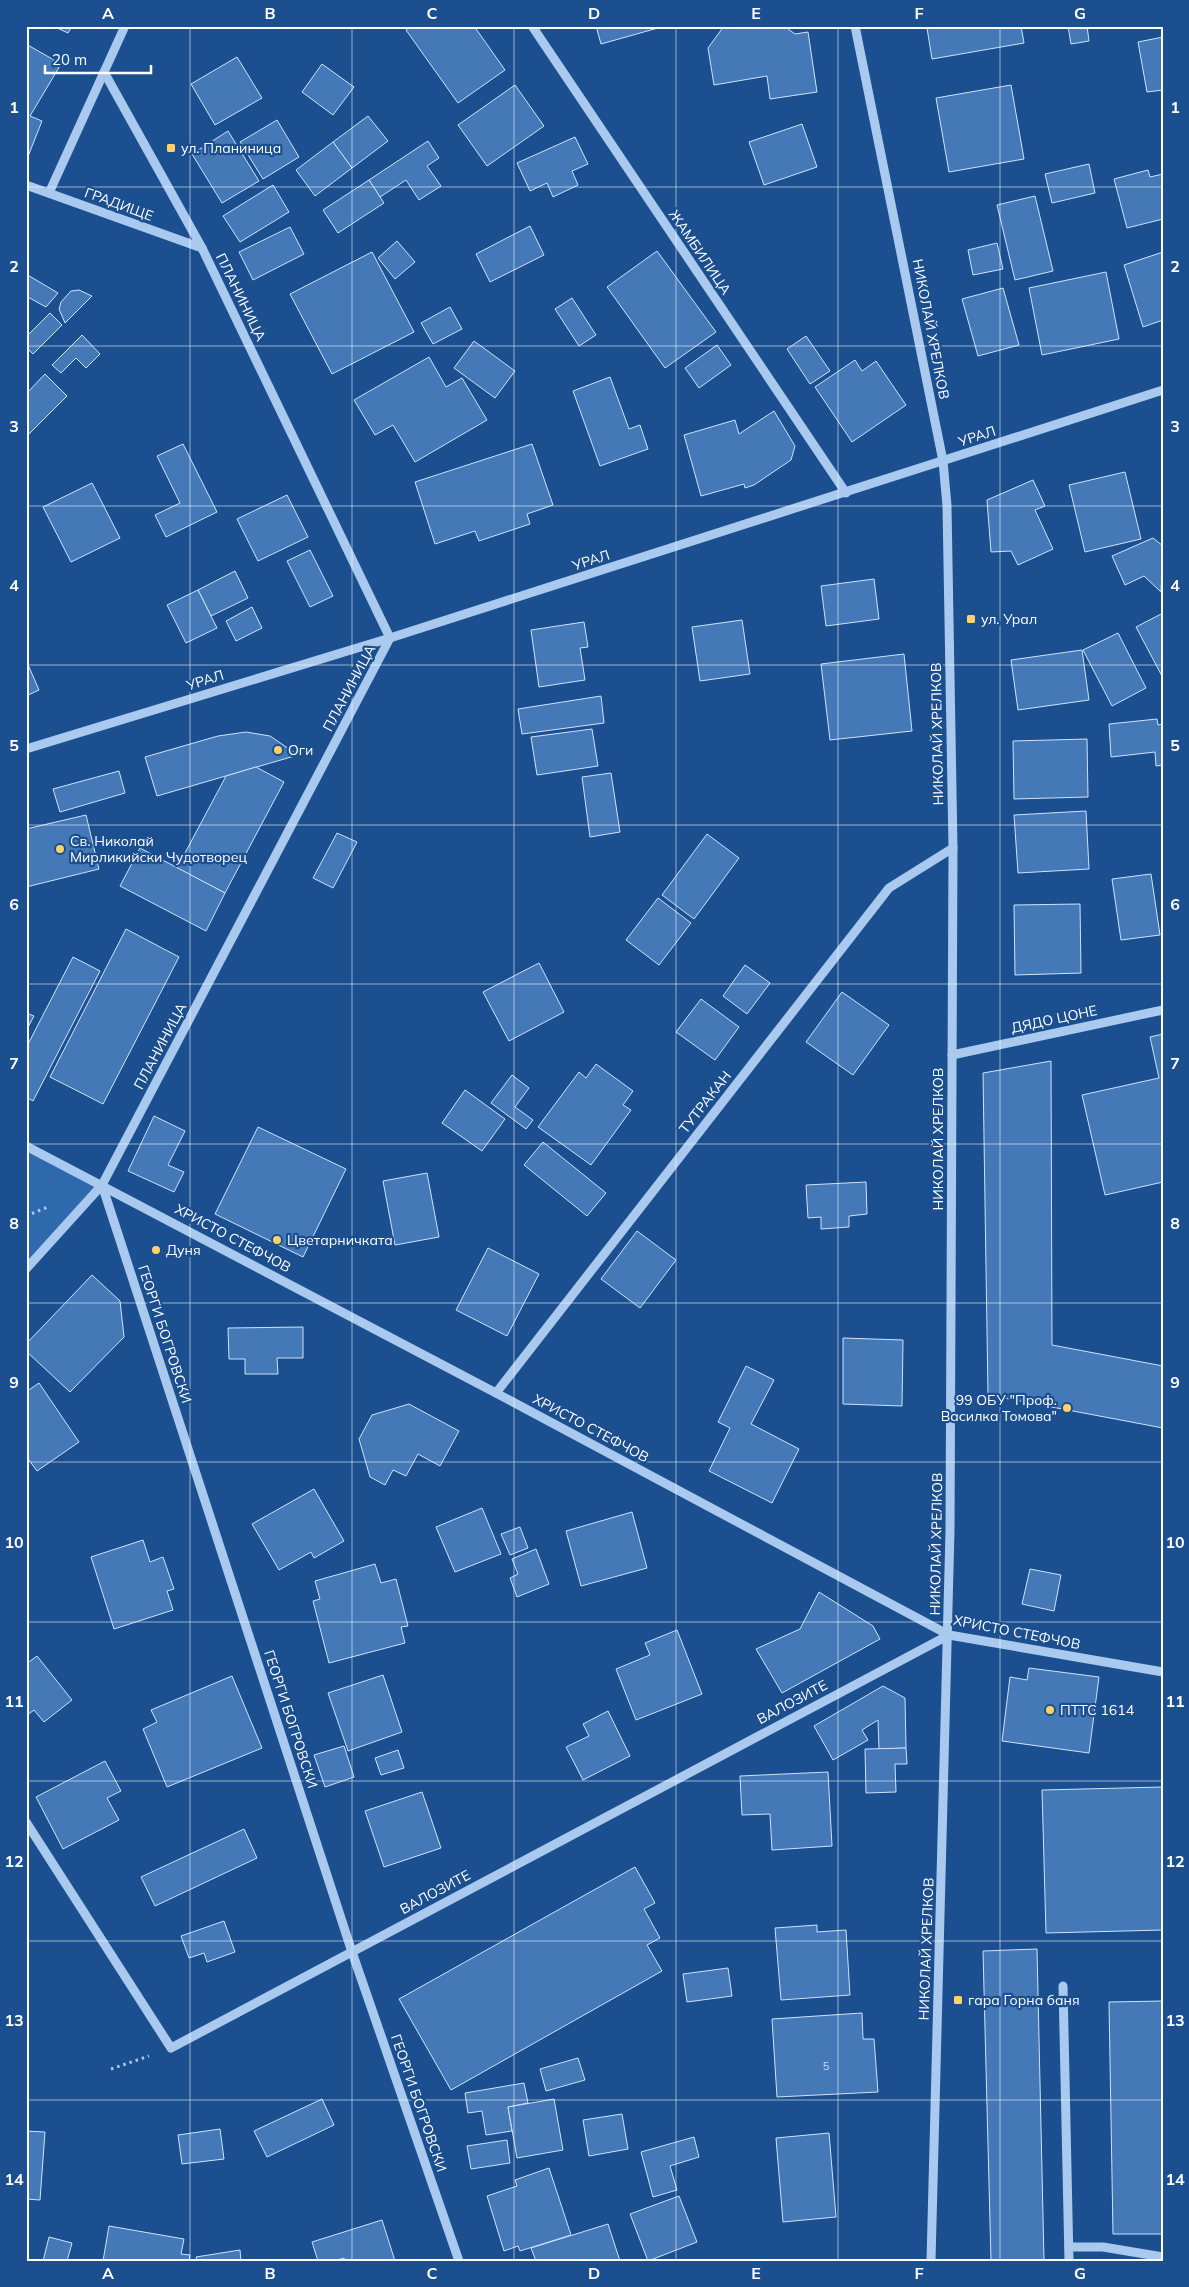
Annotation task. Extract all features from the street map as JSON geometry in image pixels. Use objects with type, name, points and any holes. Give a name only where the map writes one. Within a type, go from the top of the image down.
[{"type":"street","points":[[50,193],[124,26]]},
{"type":"street","name":"ЖАМБИЛИЦА","points":[[532,26],[846,493]]},
{"type":"street","name":"НИКОЛАЙ ХРЕЛКОВ","points":[[855,26],[943,461],[948,506],[953,848],[949,1635],[932,2261]]},
{"type":"street","name":"ПЛАНИНИЦА","points":[[26,1269],[102,1185],[390,638],[202,248],[104,72]]},
{"type":"street","name":"ГРАДИЩЕ","points":[[26,185],[202,248]]},
{"type":"street","name":"УРАЛ","points":[[26,749],[390,638],[1163,390]]},
{"type":"street","name":"ТУТРАКАН","points":[[496,1393],[889,888],[953,848]]},
{"type":"street","name":"ДЯДО ЦОНЕ","points":[[952,1055],[1163,1010]]},
{"type":"street","name":"ХРИСТО СТЕФЧОВ","points":[[26,1146],[496,1393],[949,1635],[1163,1672]]},
{"type":"street","name":"ГЕОРГИ БОГРОВСКИ","points":[[102,1185],[352,1952],[459,2261]]},
{"type":"street","name":"ВАЛОЗИТЕ","points":[[171,2048],[949,1635]]},
{"type":"street","points":[[26,1822],[171,2048]]},
{"type":"street","points":[[1063,1986],[1069,2261]]},
{"type":"street","points":[[1069,2247],[1103,2247],[1163,2257]]},
{"type":"path","points":[[111,2069],[171,2048]]},
{"type":"shaded area","points":[[26,1146],[102,1185],[26,1269]]},
{"type":"building","points":[[53,26],[72,26],[68,33]]},
{"type":"building","points":[[411,26],[474,26],[505,70],[458,103],[406,30]]},
{"type":"building","points":[[596,26],[665,26],[601,44]]},
{"type":"building","points":[[724,26],[784,26],[795,34],[808,32],[817,92],[770,99],[767,76],[714,85],[708,48]]},
{"type":"building","points":[[1021,26],[1024,43],[932,59],[927,28]]},
{"type":"building","points":[[1068,26],[1087,26],[1089,41],[1071,44]]},
{"type":"building","points":[[1163,37],[1163,90],[1147,92],[1138,42]]},
{"type":"building","points":[[26,44],[61,64],[30,116],[42,121],[27,159]]},
{"type":"building","points":[[237,57],[262,98],[215,125],[191,84]]},
{"type":"building","points":[[322,64],[354,87],[333,115],[302,92]]},
{"type":"building","points":[[515,85],[544,126],[487,166],[458,125]]},
{"type":"building","points":[[1011,85],[1024,159],[949,172],[936,98]]},
{"type":"building","points":[[368,116],[388,141],[352,168],[333,142]]},
{"type":"building","points":[[277,120],[299,157],[263,179],[240,142]]},
{"type":"building","points":[[802,124],[817,167],[764,185],[749,142]]},
{"type":"building","points":[[228,131],[259,181],[222,203],[192,154]]},
{"type":"building","points":[[575,137],[588,164],[572,171],[578,185],[553,197],[547,183],[530,191],[517,163]]},
{"type":"building","points":[[428,141],[439,158],[427,166],[441,186],[419,200],[406,180],[380,197],[369,180]]},
{"type":"building","points":[[333,142],[352,168],[315,196],[296,170]]},
{"type":"building","points":[[1089,164],[1095,193],[1052,203],[1045,174]]},
{"type":"building","points":[[1148,170],[1150,177],[1163,174],[1163,219],[1127,228],[1114,179]]},
{"type":"building","points":[[369,180],[384,203],[338,233],[323,210]]},
{"type":"building","points":[[273,185],[289,212],[240,242],[223,216]]},
{"type":"building","points":[[1035,196],[1053,271],[1015,280],[997,205]]},
{"type":"building","points":[[530,226],[544,255],[490,282],[476,254]]},
{"type":"building","points":[[290,227],[304,254],[253,280],[239,252]]},
{"type":"building","points":[[397,241],[415,262],[395,279],[378,258]]},
{"type":"building","points":[[997,243],[1003,269],[973,275],[968,250]]},
{"type":"building","points":[[657,251],[716,332],[665,368],[607,287]]},
{"type":"building","points":[[372,252],[414,332],[332,374],[290,294]]},
{"type":"building","points":[[1163,252],[1163,320],[1143,327],[1124,265]]},
{"type":"building","points":[[1106,272],[1119,339],[1042,355],[1029,288]]},
{"type":"building","points":[[26,274],[58,293],[46,307],[26,296]]},
{"type":"building","points":[[1003,288],[1019,345],[978,356],[962,299]]},
{"type":"building","points":[[79,290],[92,296],[65,323],[59,309],[61,302],[71,291]]},
{"type":"building","points":[[572,298],[596,335],[579,346],[555,309]]},
{"type":"building","points":[[450,307],[462,329],[433,344],[421,323]]},
{"type":"building","points":[[50,313],[62,325],[33,354],[26,347],[26,337]]},
{"type":"building","points":[[82,335],[100,354],[86,368],[76,358],[61,373],[52,365]]},
{"type":"building","points":[[806,336],[830,371],[810,384],[787,349]]},
{"type":"building","points":[[474,341],[515,371],[495,398],[454,368]]},
{"type":"building","points":[[717,345],[731,365],[699,388],[685,368]]},
{"type":"building","points":[[429,357],[446,387],[462,378],[487,420],[415,462],[393,425],[375,435],[354,400]]},
{"type":"building","points":[[855,360],[862,371],[876,361],[906,405],[852,442],[815,387]]},
{"type":"building","points":[[45,374],[67,396],[26,437],[26,394]]},
{"type":"building","points":[[610,377],[629,429],[640,425],[648,449],[600,466],[573,391]]},
{"type":"building","points":[[774,411],[795,446],[791,460],[754,485],[745,488],[744,484],[701,496],[684,435],[735,420],[739,434]]},
{"type":"building","points":[[183,444],[217,512],[166,537],[155,515],[180,503],[157,456]]},
{"type":"building","points":[[532,444],[553,505],[527,514],[530,524],[479,541],[475,531],[435,544],[415,482]]},
{"type":"building","points":[[1125,472],[1141,539],[1085,552],[1069,485]]},
{"type":"building","points":[[1033,480],[1045,506],[1035,510],[1053,549],[1018,565],[1011,551],[991,552],[987,500]]},
{"type":"building","points":[[92,483],[120,538],[71,562],[43,507]]},
{"type":"building","points":[[287,495],[308,537],[258,561],[237,519]]},
{"type":"building","points":[[1153,538],[1163,546],[1161,592],[1144,576],[1125,585],[1112,556]]},
{"type":"building","points":[[310,550],[333,596],[310,607],[287,561]]},
{"type":"building","points":[[235,571],[248,598],[211,616],[198,590]]},
{"type":"building","points":[[874,579],[879,619],[826,626],[821,586]]},
{"type":"building","points":[[198,590],[217,628],[186,643],[167,605]]},
{"type":"building","points":[[252,607],[262,628],[236,641],[226,621]]},
{"type":"building","points":[[1163,613],[1163,678],[1136,627]]},
{"type":"building","points":[[742,620],[750,674],[700,681],[692,627]]},
{"type":"building","points":[[584,622],[588,647],[580,648],[585,680],[539,687],[531,630]]},
{"type":"building","points":[[1118,633],[1146,688],[1112,706],[1083,650]]},
{"type":"building","points":[[1082,650],[1089,700],[1018,710],[1011,660]]},
{"type":"building","points":[[904,654],[912,731],[830,740],[821,664]]},
{"type":"building","points":[[26,660],[39,690],[26,696]]},
{"type":"building","points":[[601,696],[604,723],[522,734],[518,709]]},
{"type":"building","points":[[1157,719],[1158,725],[1163,724],[1163,765],[1156,766],[1155,752],[1111,757],[1109,724]]},
{"type":"building","points":[[592,729],[598,766],[537,775],[531,737]]},
{"type":"building","points":[[246,732],[270,736],[298,755],[157,796],[145,757],[218,736]]},
{"type":"building","points":[[1087,739],[1088,797],[1014,799],[1013,741]]},
{"type":"building","points":[[256,767],[284,782],[225,893],[177,868],[226,776]]},
{"type":"building","points":[[119,771],[125,793],[60,812],[53,789]]},
{"type":"building","points":[[611,773],[620,832],[590,837],[582,777]]},
{"type":"building","points":[[1086,811],[1089,869],[1018,873],[1014,815]]},
{"type":"building","name":"Св. Николай Мирликийски Чудотворец","points":[[86,815],[99,869],[26,887],[26,829]]},
{"type":"building","points":[[337,833],[357,842],[333,888],[313,878]]},
{"type":"building","points":[[707,834],[739,858],[694,919],[662,895]]},
{"type":"building","points":[[140,848],[225,893],[206,931],[120,886]]},
{"type":"building","points":[[1151,874],[1160,935],[1121,940],[1112,879]]},
{"type":"building","points":[[658,898],[691,923],[659,965],[626,940]]},
{"type":"building","points":[[1080,904],[1081,973],[1015,975],[1014,905]]},
{"type":"building","points":[[126,929],[179,957],[103,1104],[50,1077]]},
{"type":"building","points":[[73,957],[100,971],[33,1101],[26,1097],[26,1048]]},
{"type":"building","points":[[539,963],[564,1012],[509,1041],[483,992]]},
{"type":"building","points":[[745,965],[770,983],[747,1014],[723,996]]},
{"type":"building","points":[[842,992],[889,1025],[853,1075],[806,1042]]},
{"type":"building","points":[[701,999],[739,1027],[715,1060],[676,1032]]},
{"type":"building","points":[[26,1013],[34,1016],[26,1031]]},
{"type":"building","points":[[1163,1034],[1163,1182],[1105,1195],[1082,1095],[1159,1078],[1150,1037]]},
{"type":"building","points":[[1051,1061],[1052,1345],[1163,1366],[1163,1428],[988,1395],[983,1073]]},
{"type":"building","points":[[596,1064],[633,1091],[623,1105],[631,1110],[591,1165],[538,1127],[579,1072],[586,1078]]},
{"type":"building","points":[[512,1075],[529,1088],[515,1107],[533,1120],[526,1129],[491,1103]]},
{"type":"building","points":[[465,1090],[505,1119],[482,1151],[442,1123]]},
{"type":"building","points":[[154,1116],[185,1131],[168,1165],[184,1172],[174,1192],[128,1171]]},
{"type":"building","points":[[258,1127],[346,1169],[303,1257],[215,1214]]},
{"type":"building","points":[[543,1142],[606,1193],[587,1216],[524,1165]]},
{"type":"building","points":[[427,1173],[439,1237],[395,1245],[383,1181]]},
{"type":"building","points":[[866,1182],[867,1214],[849,1216],[849,1227],[821,1229],[821,1217],[808,1218],[806,1185]]},
{"type":"building","points":[[637,1231],[676,1260],[640,1308],[601,1279]]},
{"type":"building","points":[[488,1248],[539,1274],[507,1336],[456,1310]]},
{"type":"building","points":[[92,1275],[120,1301],[124,1337],[70,1392],[26,1351],[26,1344]]},
{"type":"building","points":[[303,1327],[303,1358],[277,1358],[278,1374],[245,1374],[245,1359],[229,1359],[228,1328]]},
{"type":"building","points":[[843,1338],[903,1340],[902,1406],[843,1404]]},
{"type":"building","points":[[746,1366],[774,1380],[751,1424],[799,1449],[772,1503],[709,1471],[730,1428],[718,1422]]},
{"type":"building","points":[[39,1383],[79,1442],[37,1471],[26,1456],[26,1392]]},
{"type":"building","points":[[409,1404],[459,1431],[440,1466],[418,1454],[406,1476],[393,1470],[385,1485],[370,1477],[359,1439],[372,1415]]},
{"type":"building","points":[[314,1489],[344,1541],[314,1558],[311,1552],[279,1570],[252,1524]]},
{"type":"building","points":[[482,1508],[501,1554],[455,1572],[436,1527]]},
{"type":"building","points":[[632,1512],[647,1568],[581,1586],[566,1531]]},
{"type":"building","points":[[520,1527],[528,1548],[510,1555],[501,1534]]},
{"type":"building","points":[[143,1540],[150,1562],[163,1557],[174,1589],[167,1591],[173,1610],[114,1629],[91,1557]]},
{"type":"building","points":[[536,1549],[549,1584],[517,1597],[510,1578],[518,1574],[512,1559]]},
{"type":"building","points":[[375,1564],[381,1583],[396,1579],[408,1626],[401,1627],[405,1643],[329,1663],[313,1601],[320,1599],[315,1581]]},
{"type":"building","points":[[1030,1569],[1061,1575],[1054,1611],[1022,1604]]},
{"type":"building","points":[[819,1592],[873,1626],[880,1639],[782,1693],[756,1649],[800,1629]]},
{"type":"building","points":[[677,1630],[702,1694],[636,1720],[616,1669],[650,1655],[645,1643]]},
{"type":"building","points":[[37,1656],[72,1700],[44,1722],[34,1710],[26,1716],[26,1664]]},
{"type":"building","name":"ПТТС 1614","points":[[1029,1668],[1099,1677],[1089,1753],[1002,1741],[1010,1677],[1027,1680]]},
{"type":"building","points":[[383,1675],[402,1732],[348,1751],[328,1693]]},
{"type":"building","points":[[232,1676],[262,1748],[167,1787],[143,1729],[157,1722],[151,1710]]},
{"type":"building","points":[[883,1686],[905,1698],[906,1748],[879,1749],[878,1720],[862,1730],[868,1740],[833,1760],[814,1726]]},
{"type":"building","points":[[608,1711],[630,1756],[583,1780],[566,1747],[589,1736],[583,1724]]},
{"type":"building","points":[[344,1746],[354,1777],[325,1787],[314,1755]]},
{"type":"building","points":[[906,1748],[907,1764],[895,1764],[896,1792],[866,1793],[865,1749]]},
{"type":"building","points":[[398,1750],[404,1768],[381,1775],[375,1758]]},
{"type":"building","points":[[105,1761],[121,1791],[107,1798],[119,1820],[63,1849],[36,1797]]},
{"type":"building","points":[[828,1772],[832,1846],[772,1850],[770,1814],[742,1815],[740,1776]]},
{"type":"building","points":[[1163,1787],[1163,1930],[1046,1933],[1042,1790]]},
{"type":"building","points":[[422,1792],[441,1848],[384,1867],[365,1811]]},
{"type":"building","points":[[244,1829],[257,1858],[155,1906],[141,1877]]},
{"type":"building","points":[[635,1867],[655,1903],[644,1909],[660,1938],[647,1945],[662,1971],[451,2090],[399,1999]]},
{"type":"building","points":[[224,1921],[235,1952],[207,1962],[204,1953],[189,1958],[181,1936]]},
{"type":"building","points":[[817,1925],[817,1932],[846,1930],[850,1995],[781,2000],[775,1928]]},
{"type":"building","points":[[1037,1949],[1044,2261],[991,2261],[983,1951]]},
{"type":"building","points":[[728,1968],[732,1996],[687,2002],[683,1974]]},
{"type":"building","points":[[1162,2001],[1163,2234],[1113,2234],[1109,2002]]},
{"type":"building","points":[[862,2013],[863,2039],[874,2039],[878,2092],[777,2097],[772,2019]]},
{"type":"building","points":[[578,2058],[585,2080],[546,2091],[540,2069]]},
{"type":"building","points":[[524,2083],[528,2103],[508,2107],[512,2131],[486,2135],[482,2111],[468,2113],[465,2093]]},
{"type":"building","points":[[322,2099],[334,2125],[267,2157],[254,2131]]},
{"type":"building","points":[[554,2099],[563,2150],[517,2158],[508,2107]]},
{"type":"building","points":[[622,2114],[628,2149],[589,2156],[583,2120]]},
{"type":"building","points":[[220,2129],[224,2159],[182,2164],[178,2135]]},
{"type":"building","points":[[26,2131],[45,2132],[40,2200],[26,2199]]},
{"type":"building","points":[[829,2133],[836,2217],[783,2222],[776,2138]]},
{"type":"building","points":[[694,2137],[699,2157],[670,2166],[677,2190],[653,2197],[641,2152]]},
{"type":"building","points":[[507,2140],[510,2163],[471,2169],[467,2146]]},
{"type":"building","points":[[549,2168],[571,2235],[520,2251],[518,2246],[504,2251],[487,2196],[517,2186],[515,2180]]},
{"type":"building","points":[[679,2196],[697,2242],[648,2261],[630,2214]]},
{"type":"building","points":[[382,2220],[395,2261],[345,2261],[344,2258],[334,2261],[318,2261],[312,2242]]},
{"type":"building","points":[[608,2224],[620,2261],[536,2261],[531,2248]]},
{"type":"building","points":[[109,2226],[184,2239],[181,2254],[190,2255],[189,2261],[103,2261]]},
{"type":"building","points":[[49,2237],[72,2243],[67,2261],[43,2261]]},
{"type":"building","points":[[240,2250],[241,2261],[197,2261],[196,2257]]},
{"type":"place","name":"ул. Планиница","points":[[171,148]]},
{"type":"place","name":"ул. Урал","points":[[971,619]]},
{"type":"place","name":"Оги","points":[[278,750]]},
{"type":"place","name":"Св. Николай Мирликийски Чудотворец","points":[[60,849]]},
{"type":"place","name":"Цветарничката","points":[[277,1240]]},
{"type":"place","name":"Дуня","points":[[156,1250]]},
{"type":"place","name":"99 ОБУ \"Проф. Василка Томова\"","points":[[1067,1408]]},
{"type":"place","name":"ПТТС 1614","points":[[1050,1710]]},
{"type":"place","name":"гара Горна баня","points":[[958,2000]]}]
